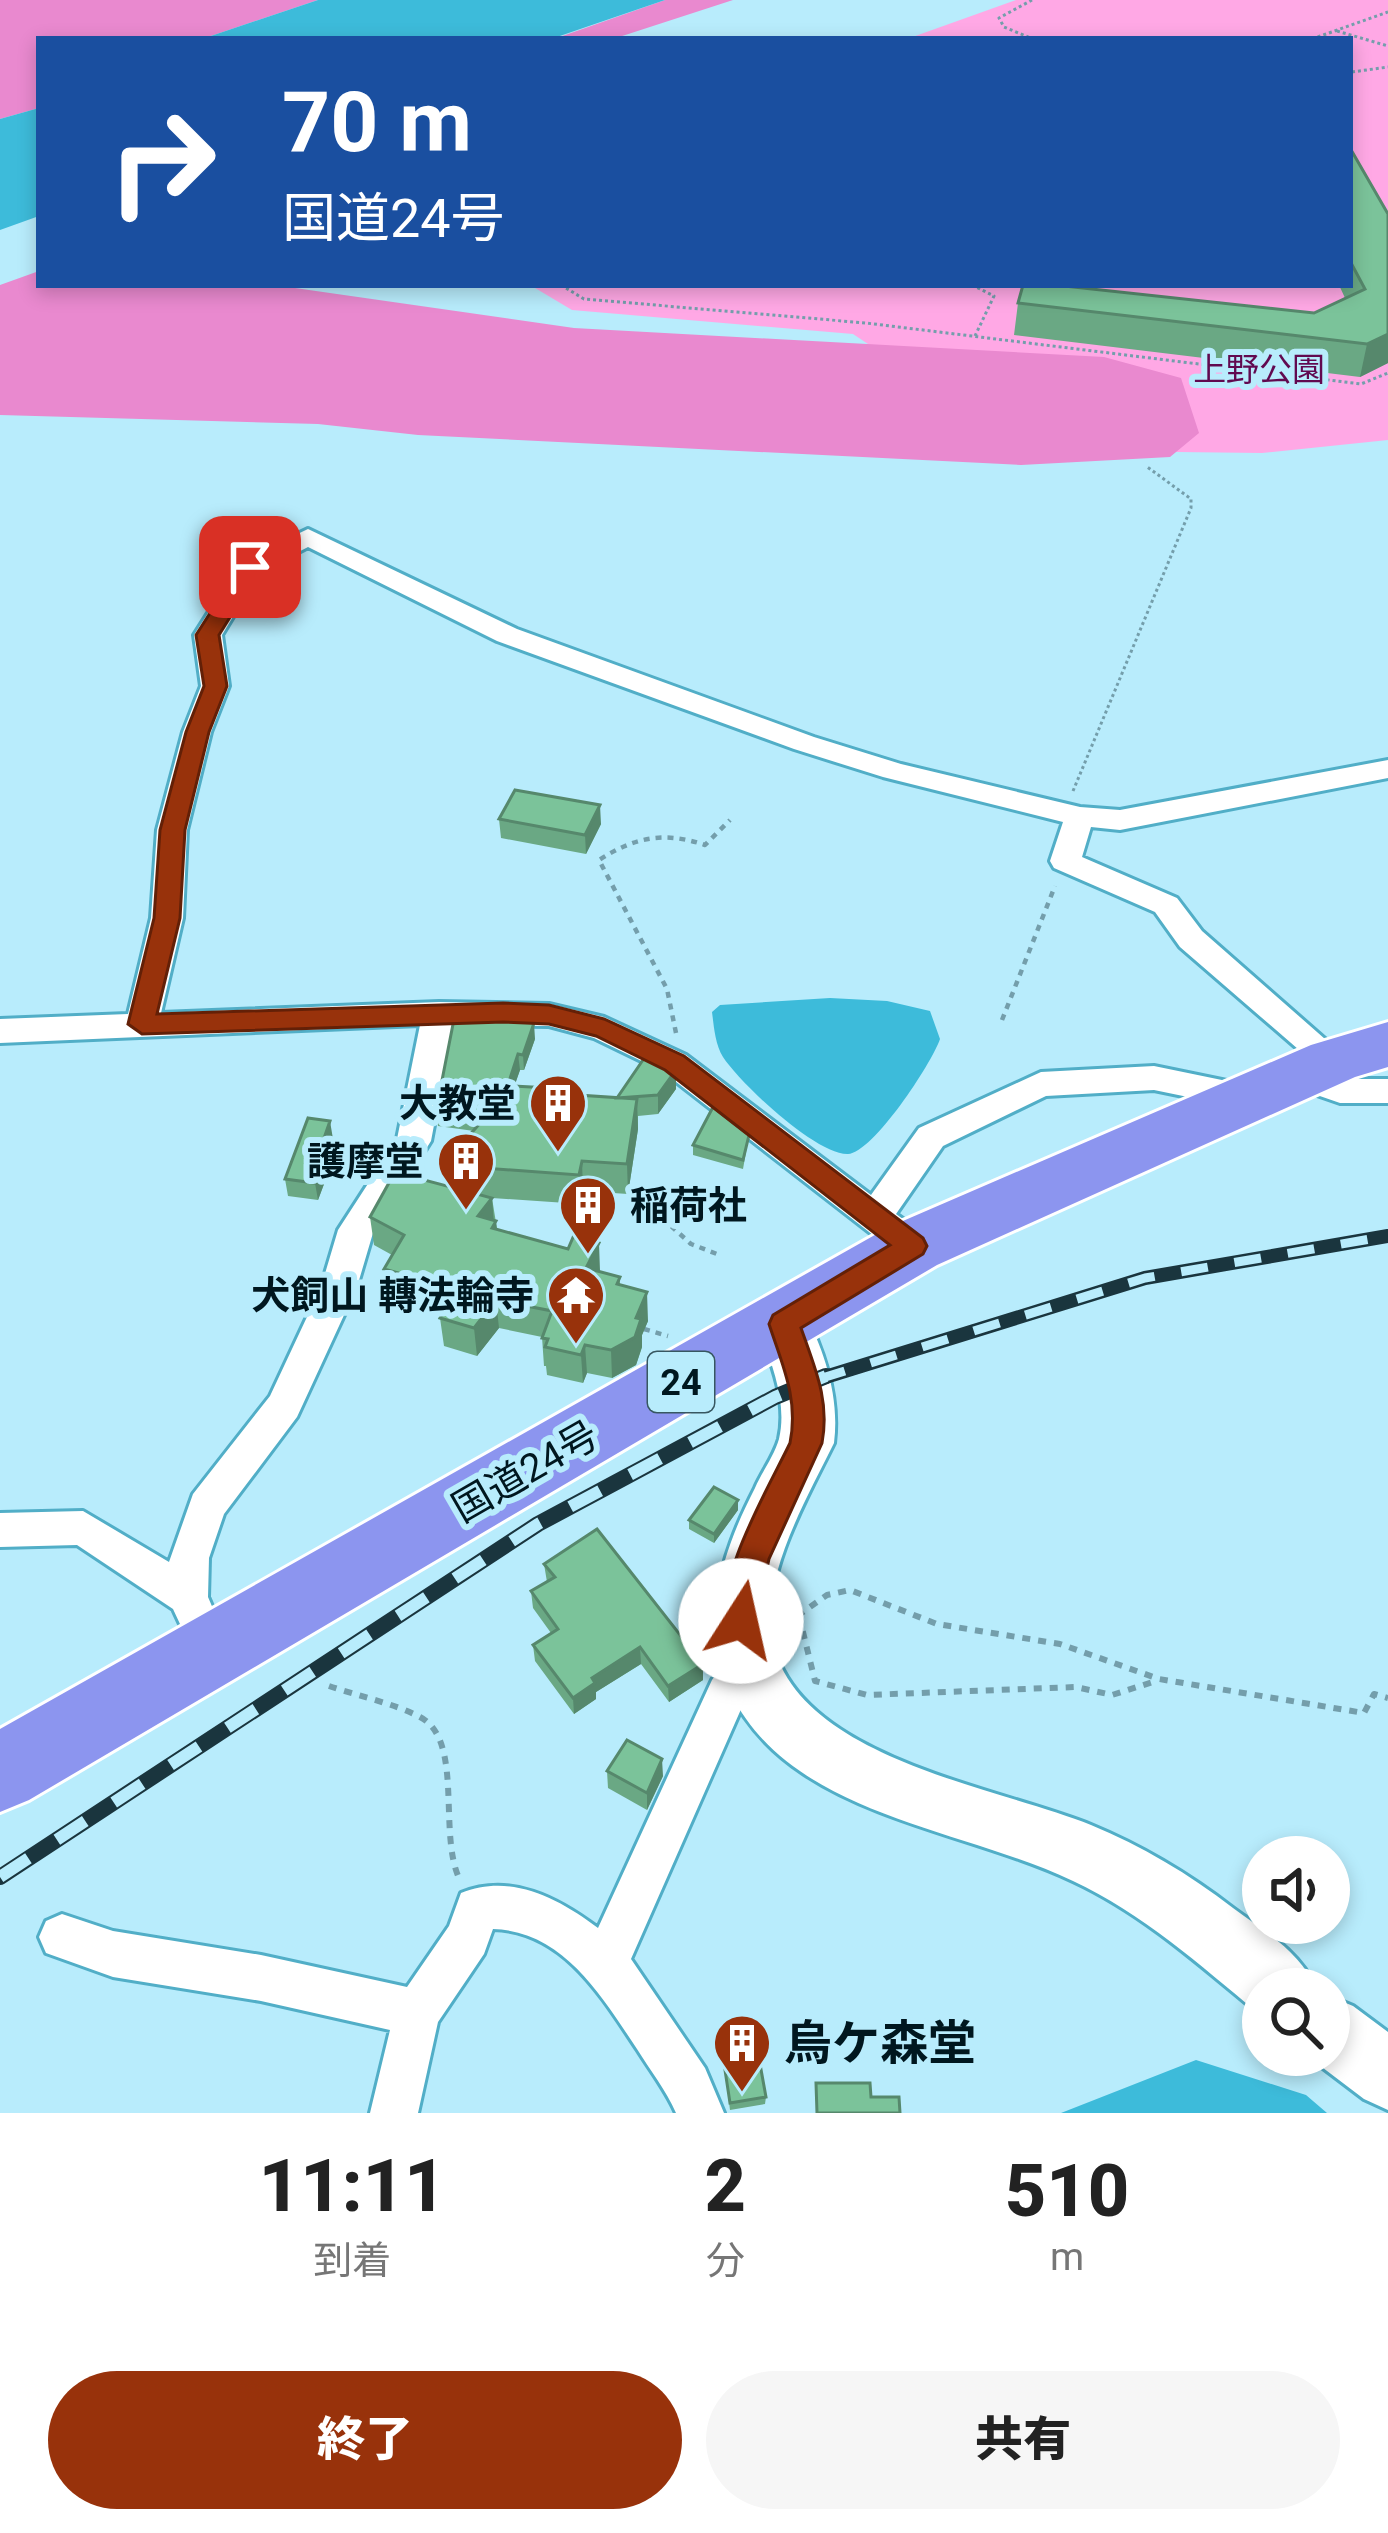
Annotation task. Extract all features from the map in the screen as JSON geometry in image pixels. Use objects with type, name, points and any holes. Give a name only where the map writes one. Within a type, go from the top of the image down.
[{"type":"highway","name":"国道24号","points":[[0,1773],[199,1624],[784,1324],[893,1232],[1332,1074]]},
{"type":"street","points":[[142,1024],[167,918],[172,830],[197,732],[215,686],[208,635],[250,567],[308,537],[507,635],[633,681],[893,771],[1072,814],[1120,820],[1388,769]]},
{"type":"street","points":[[1072,814],[1064,861],[1166,905],[1191,938],[1332,1074]]},
{"type":"street","points":[[0,1031],[439,1012],[549,1015],[604,1029],[674,1063],[893,1232],[931,1137],[1041,1084],[1332,1074]]},
{"type":"street","points":[[199,1624],[189,1558],[207,1506],[284,1406],[340,1287],[356,1230],[414,1142],[439,1012]]},
{"type":"street","points":[[784,1324],[810,1401],[810,1422],[806,1443],[752,1559],[760,1634],[784,1725],[832,1760],[870,1780],[1070,1847],[1118,1869],[1178,1904],[1256,1968]]},
{"type":"street","points":[[0,1530],[83,1528],[199,1624]]},
{"type":"street","points":[[606,1962],[727,1694],[760,1634]]},
{"type":"street","points":[[394,2113],[417,2014],[468,1938],[478,1909],[499,1904],[548,1918],[606,1962],[688,2085],[700,2113]]},
{"type":"street","points":[[62,1937],[113,1954],[261,1978],[417,2014]]},
{"type":"street","points":[[1350,2046],[1388,2075]]},
{"type":"path","points":[[1026,36],[1004,27],[999,18],[1032,0]]},
{"type":"path","points":[[1320,36],[1388,11]]},
{"type":"path","points":[[1336,30],[1350,36]]},
{"type":"path","points":[[1353,37],[1388,46]]},
{"type":"path","points":[[1353,72],[1388,67]]},
{"type":"path","points":[[566,288],[584,299],[975,336],[1361,384],[1388,373]]},
{"type":"path","points":[[975,336],[994,296],[978,288]]},
{"type":"path","points":[[1072,814],[1191,508],[1191,499],[1146,466]]},
{"type":"path","points":[[674,1063],[678,1043],[667,989],[599,860],[632,838],[651,833],[705,845],[730,820]]},
{"type":"path","points":[[1002,1021],[1064,861]]},
{"type":"path","points":[[671,1226],[691,1244],[717,1254]]},
{"type":"path","points":[[760,1634],[827,1594],[850,1590],[937,1624],[1060,1643],[1159,1679],[1364,1713],[1374,1694],[1388,1698]]},
{"type":"path","points":[[760,1634],[802,1628],[814,1682],[867,1695],[1076,1687],[1112,1695],[1159,1679]]},
{"type":"path","points":[[329,1687],[423,1718],[436,1727],[447,1764],[446,1847],[452,1868],[478,1909]]},
{"type":"green space","name":"上野公園","points":[[1016,0],[1388,0],[1388,440],[1262,453],[1177,452],[877,350],[853,334],[572,310],[535,288],[1353,288],[1353,36],[915,36]]},
{"type":"shaded area","points":[[0,0],[318,0],[211,36],[36,36],[36,109],[0,119]]},
{"type":"shaded area","points":[[665,0],[733,0],[622,36],[563,36]]},
{"type":"shaded area","points":[[36,272],[36,288],[295,288],[574,328],[1104,357],[1181,378],[1199,433],[1170,457],[1021,465],[418,435],[318,424],[0,415],[0,285]]},
{"type":"water","points":[[318,0],[665,0],[560,36],[211,36]]},
{"type":"water","points":[[36,109],[36,217],[0,230],[0,119]]},
{"type":"water","points":[[830,998],[887,1001],[930,1011],[940,1039],[886,1124],[859,1150],[848,1154],[799,1131],[745,1083],[720,1052],[712,1012],[720,1005]]},
{"type":"water","points":[[1196,2060],[1306,2095],[1327,2113],[1061,2113]]},
{"type":"building","points":[[1353,153],[1388,214],[1388,334],[1367,344],[1018,303],[1022,288],[1083,288],[1314,313],[1365,289],[1353,267]]},
{"type":"building","points":[[515,790],[600,805],[585,835],[499,819]]},
{"type":"building","points":[[455,1014],[534,1023],[504,1097],[486,1117],[436,1111]]},
{"type":"building","points":[[645,1057],[676,1070],[658,1095],[617,1098]]},
{"type":"building","points":[[513,1086],[637,1099],[627,1164],[582,1161],[579,1175],[443,1165]]},
{"type":"building","points":[[713,1107],[749,1135],[743,1160],[693,1145]]},
{"type":"building","points":[[308,1118],[330,1121],[323,1141],[330,1142],[315,1183],[285,1179]]},
{"type":"building","points":[[400,1163],[425,1173],[424,1180],[492,1198],[478,1216],[496,1221],[492,1228],[568,1249],[574,1235],[599,1243],[586,1268],[620,1277],[617,1284],[647,1292],[636,1318],[641,1319],[635,1337],[611,1350],[585,1345],[581,1355],[545,1347],[548,1339],[542,1338],[552,1311],[496,1300],[474,1328],[440,1318],[456,1289],[384,1269],[404,1235],[370,1217]]},
{"type":"building","points":[[714,1487],[738,1500],[714,1534],[689,1520]]},
{"type":"building","points":[[597,1529],[703,1664],[668,1686],[640,1647],[592,1678],[595,1683],[573,1698],[533,1645],[558,1629],[531,1591],[555,1577],[544,1564]]},
{"type":"building","points":[[627,1740],[662,1759],[647,1793],[607,1771]]},
{"type":"building","name":"烏ケ森堂","points":[[760,2064],[766,2097],[730,2103],[725,2070]]},
{"type":"building","points":[[816,2083],[870,2083],[871,2097],[899,2097],[900,2113],[817,2113]]},
{"type":"railway","points":[[819,1379],[1145,1278],[1388,1236]]},
{"type":"railway","points":[[0,1877],[538,1524],[775,1397],[826,1376]]},
{"type":"place","name":"大教堂","points":[[558,1154]]},
{"type":"place","name":"護摩堂","points":[[466,1212]]},
{"type":"place","name":"稲荷社","points":[[588,1256]]},
{"type":"place","name":"犬飼山 轉法輪寺","points":[[576,1346]]},
{"type":"place","name":"烏ケ森堂","points":[[742,2094]]},
{"type":"route","points":[[250,567],[208,635],[215,686],[197,732],[172,830],[167,918],[142,1024],[439,1012],[549,1015],[604,1029],[674,1063],[913,1246],[784,1324],[810,1401],[810,1422],[806,1443],[752,1559],[741,1621]]}]
